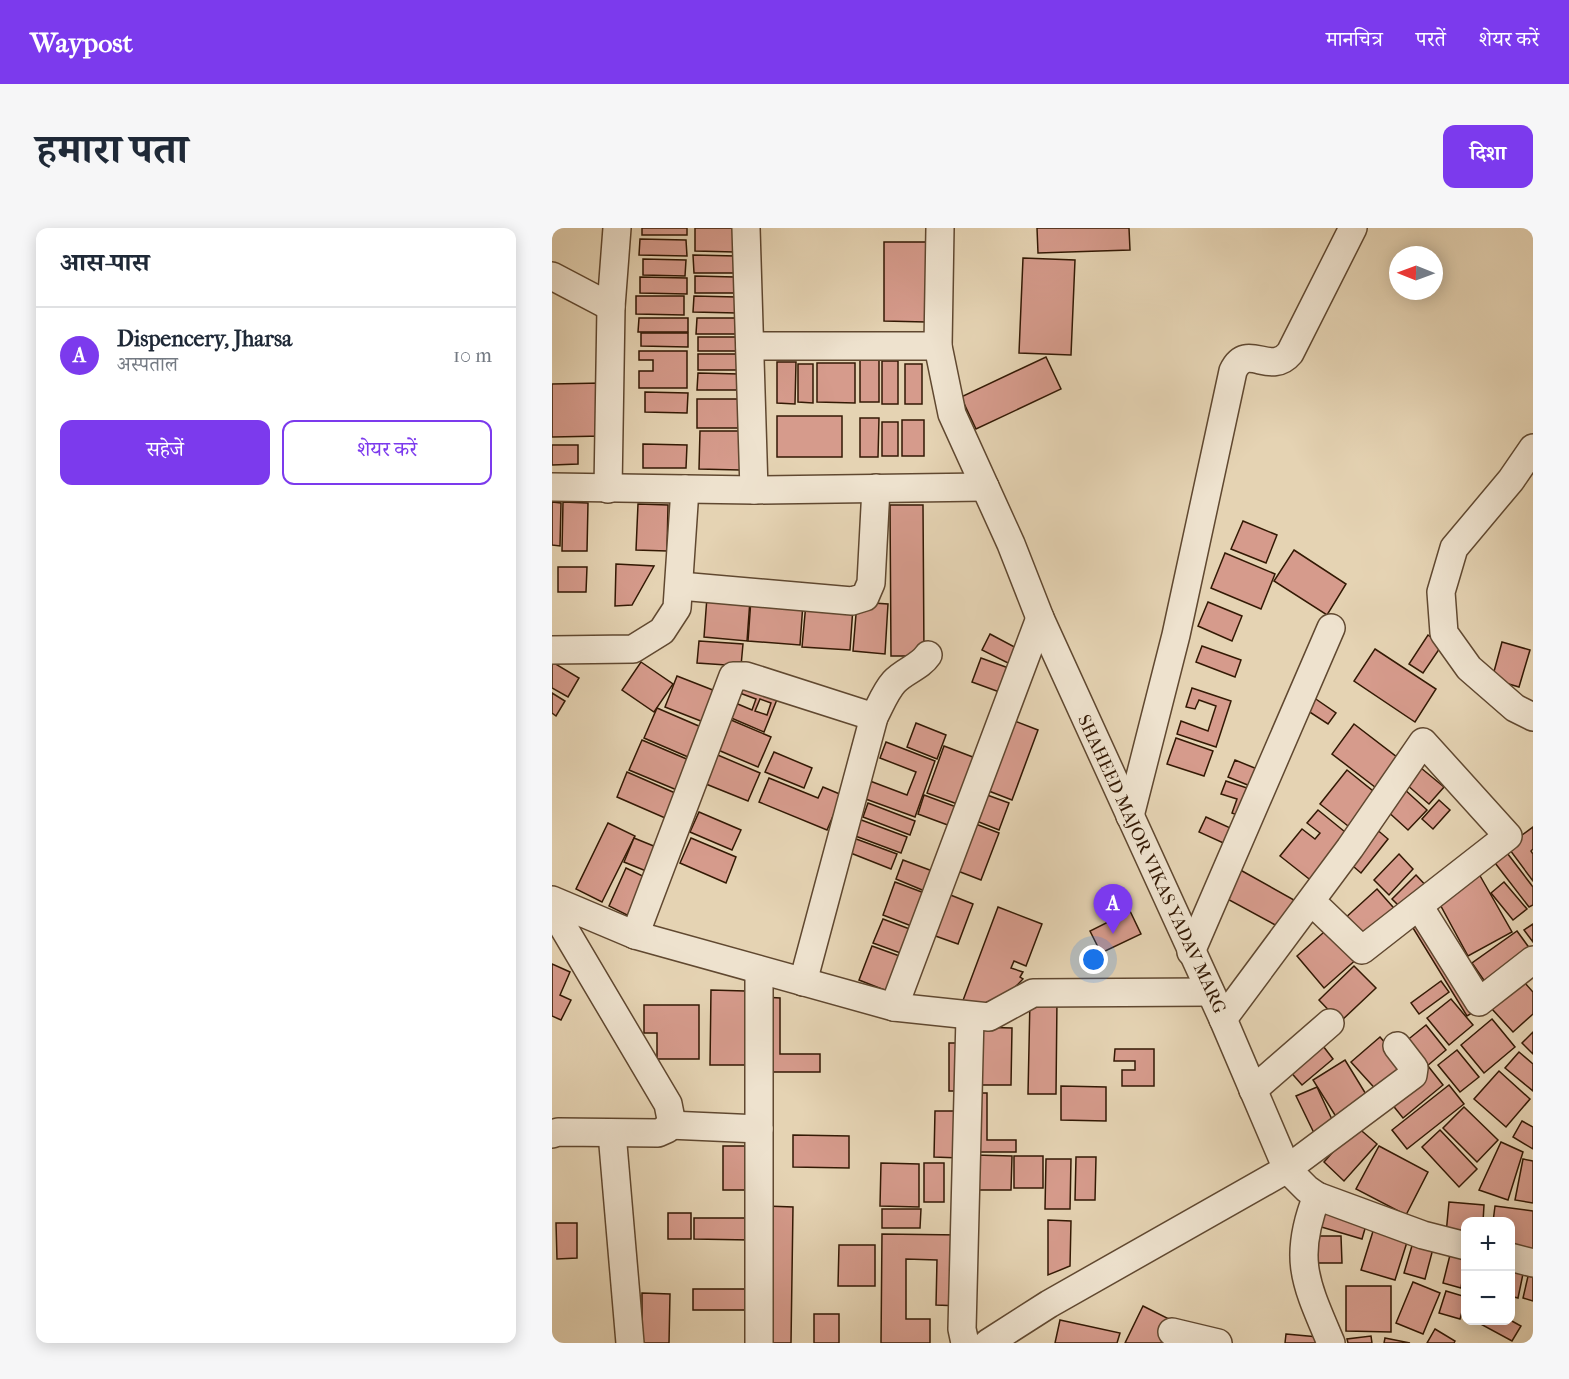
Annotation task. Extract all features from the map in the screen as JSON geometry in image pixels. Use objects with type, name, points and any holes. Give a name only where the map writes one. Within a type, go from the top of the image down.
[{"type":"street","points":[[608,489],[611,307],[617,228]]},
{"type":"street","points":[[746,228],[754,490]]},
{"type":"street","points":[[918,228],[940,228]]},
{"type":"street","name":"SHAHEED MAJOR VIKAS YADAV MARG","points":[[940,228],[938,346],[952,414],[1041,618],[1223,1019],[1287,1169]]},
{"type":"street","points":[[1130,816],[1176,634],[1233,371],[1237,362],[1245,358],[1274,363],[1283,361],[1290,353],[1353,228]]},
{"type":"street","points":[[552,276],[611,307]]},
{"type":"street","points":[[750,346],[938,346]]},
{"type":"street","points":[[1533,448],[1511,480],[1454,548],[1441,592],[1444,633],[1469,668],[1515,708],[1533,717]]},
{"type":"street","points":[[552,487],[754,490],[985,487]]},
{"type":"street","points":[[680,586],[852,601],[865,597],[871,583],[876,488]]},
{"type":"street","points":[[552,650],[633,649],[662,631],[677,608],[685,489]]},
{"type":"street","points":[[894,1007],[1041,618]]},
{"type":"street","points":[[1191,951],[1331,628]]},
{"type":"street","points":[[803,982],[874,717],[892,684],[907,671],[923,663],[928,655]]},
{"type":"street","points":[[635,935],[734,676],[746,676],[874,717]]},
{"type":"street","points":[[1223,1019],[1311,901],[1423,742],[1508,836],[1362,950],[1311,901]]},
{"type":"street","points":[[552,900],[635,935],[894,1007],[970,1017],[989,1017],[1000,1014],[1021,998],[1033,993],[1210,992]]},
{"type":"street","points":[[1419,906],[1479,1002],[1533,960]]},
{"type":"street","points":[[552,908],[668,1104],[671,1119],[667,1129],[658,1133],[558,1132],[552,1134]]},
{"type":"street","points":[[759,970],[759,1343]]},
{"type":"street","points":[[965,1343],[962,1329],[970,1017]]},
{"type":"street","points":[[1253,1089],[1330,1023]]},
{"type":"street","points":[[988,1343],[1049,1304],[1287,1169],[1413,1075],[1414,1068],[1397,1046]]},
{"type":"street","points":[[669,1125],[759,1129]]},
{"type":"street","points":[[612,1133],[630,1343]]},
{"type":"street","points":[[1287,1169],[1317,1196],[1423,1235],[1461,1245]]},
{"type":"street","points":[[1317,1196],[1306,1224],[1304,1272],[1331,1343]]},
{"type":"street","points":[[1515,1258],[1533,1263]]},
{"type":"street","points":[[1172,1332],[1218,1343]]},
{"type":"building","points":[[642,228],[687,228],[687,235],[642,235]]},
{"type":"building","points":[[695,228],[736,228],[735,252],[695,251]]},
{"type":"building","points":[[1037,228],[1129,228],[1130,250],[1038,253]]},
{"type":"building","points":[[640,239],[686,240],[687,256],[639,255]]},
{"type":"building","points":[[884,242],[926,242],[926,322],[884,321]]},
{"type":"building","points":[[693,255],[736,256],[736,273],[694,273]]},
{"type":"building","points":[[1023,258],[1075,260],[1071,355],[1019,353]]},
{"type":"building","points":[[643,259],[686,260],[685,276],[643,275]]},
{"type":"building","points":[[695,276],[735,277],[735,293],[695,293]]},
{"type":"building","points":[[640,277],[687,278],[687,294],[640,293]]},
{"type":"building","points":[[636,296],[684,296],[684,315],[636,314]]},
{"type":"building","points":[[694,296],[737,297],[737,313],[693,312]]},
{"type":"building","points":[[639,318],[688,318],[688,332],[638,332]]},
{"type":"building","points":[[697,318],[737,318],[737,334],[696,334]]},
{"type":"building","points":[[641,333],[688,333],[688,347],[641,346]]},
{"type":"building","points":[[698,337],[737,337],[738,351],[698,351]]},
{"type":"building","points":[[639,351],[687,351],[687,388],[639,388],[639,371],[653,371],[653,360],[639,360]]},
{"type":"building","points":[[698,354],[739,354],[740,370],[698,370]]},
{"type":"building","points":[[1046,357],[1061,389],[976,429],[961,397]]},
{"type":"building","points":[[860,359],[879,359],[879,402],[860,402]]},
{"type":"building","points":[[882,361],[898,361],[898,404],[882,404]]},
{"type":"building","points":[[777,362],[796,362],[795,404],[777,403]]},
{"type":"building","points":[[817,363],[855,363],[855,403],[817,402]]},
{"type":"building","points":[[798,364],[813,364],[813,403],[798,402]]},
{"type":"building","points":[[905,364],[922,364],[922,404],[905,404]]},
{"type":"building","points":[[698,373],[739,374],[738,390],[697,390]]},
{"type":"building","points":[[602,383],[603,436],[552,437],[552,384]]},
{"type":"building","points":[[645,392],[688,393],[687,413],[645,412]]},
{"type":"building","points":[[697,399],[741,399],[740,428],[697,428]]},
{"type":"building","points":[[777,416],[842,416],[842,457],[777,457]]},
{"type":"building","points":[[860,418],[879,418],[878,457],[860,457]]},
{"type":"building","points":[[902,420],[924,420],[924,456],[902,456]]},
{"type":"building","points":[[882,422],[898,422],[898,456],[882,456]]},
{"type":"building","points":[[700,431],[741,431],[740,470],[699,469]]},
{"type":"building","points":[[643,444],[687,445],[686,468],[643,468]]},
{"type":"building","points":[[552,445],[578,445],[578,464],[552,465]]},
{"type":"building","points":[[552,502],[561,503],[560,546],[552,545]]},
{"type":"building","points":[[563,502],[588,503],[587,551],[562,551]]},
{"type":"building","points":[[638,504],[668,505],[667,551],[636,550]]},
{"type":"building","points":[[890,505],[923,505],[924,656],[891,656]]},
{"type":"building","points":[[1243,521],[1277,535],[1266,563],[1231,549]]},
{"type":"building","points":[[1294,550],[1346,584],[1327,615],[1274,581]]},
{"type":"building","points":[[1225,553],[1275,574],[1261,609],[1211,588]]},
{"type":"building","points":[[616,564],[654,566],[632,605],[615,606]]},
{"type":"building","points":[[558,567],[587,567],[586,592],[558,592]]},
{"type":"building","points":[[707,597],[750,600],[747,641],[704,637]]},
{"type":"building","points":[[751,599],[803,603],[800,645],[748,641]]},
{"type":"building","points":[[857,602],[888,604],[885,654],[853,651]]},
{"type":"building","points":[[1208,602],[1242,616],[1232,641],[1198,626]]},
{"type":"building","points":[[806,603],[853,607],[850,650],[802,647]]},
{"type":"building","points":[[990,634],[1022,651],[1014,666],[982,650]]},
{"type":"building","points":[[1428,635],[1442,645],[1423,673],[1409,664]]},
{"type":"building","points":[[699,641],[743,644],[741,666],[697,663]]},
{"type":"building","points":[[1502,642],[1530,650],[1519,687],[1492,679]]},
{"type":"building","points":[[1202,646],[1241,660],[1235,677],[1196,662]]},
{"type":"building","points":[[1375,649],[1436,689],[1415,722],[1354,681]]},
{"type":"building","points":[[981,658],[1014,670],[1005,694],[972,682]]},
{"type":"building","points":[[552,662],[579,678],[568,697],[552,688]]},
{"type":"building","points":[[641,662],[673,684],[654,712],[622,690]]},
{"type":"building","points":[[677,676],[723,694],[711,725],[665,707]]},
{"type":"building","points":[[737,679],[778,697],[764,732],[722,714]],"holes":[[[737,692],[756,699],[752,710],[733,702]],[[760,699],[771,703],[767,715],[755,711]]]},
{"type":"building","points":[[1192,688],[1231,701],[1216,747],[1177,734],[1181,721],[1208,731],[1216,706],[1199,700],[1195,709],[1186,707]]},
{"type":"building","points":[[552,693],[565,701],[556,716],[552,713]]},
{"type":"building","points":[[1310,695],[1336,713],[1328,724],[1302,707]]},
{"type":"building","points":[[657,708],[708,730],[695,760],[644,738]]},
{"type":"building","points":[[724,717],[771,737],[758,767],[711,747]]},
{"type":"building","points":[[1007,718],[1038,730],[1012,800],[981,788]]},
{"type":"building","points":[[916,723],[946,735],[937,759],[907,747]]},
{"type":"building","points":[[1354,724],[1406,764],[1384,794],[1332,754]]},
{"type":"building","points":[[1176,738],[1213,751],[1204,776],[1167,764]]},
{"type":"building","points":[[642,740],[696,763],[684,793],[629,770]]},
{"type":"building","points":[[886,742],[935,761],[915,817],[863,798],[870,781],[907,795],[916,772],[880,758]]},
{"type":"building","points":[[944,746],[978,759],[960,805],[927,793]]},
{"type":"building","points":[[774,752],[812,768],[804,788],[765,772]]},
{"type":"building","points":[[713,753],[760,773],[748,801],[701,782]]},
{"type":"building","points":[[1235,760],[1262,771],[1255,788],[1228,777]]},
{"type":"building","points":[[1421,768],[1444,787],[1429,804],[1407,785]]},
{"type":"building","points":[[1347,770],[1383,799],[1357,833],[1320,804]]},
{"type":"building","points":[[627,772],[682,796],[672,821],[617,797]]},
{"type":"building","points":[[769,778],[818,798],[823,787],[842,795],[827,830],[759,802]]},
{"type":"building","points":[[1226,781],[1256,791],[1246,818],[1232,813],[1237,799],[1221,794]]},
{"type":"building","points":[[1403,788],[1427,810],[1408,830],[1385,809]]},
{"type":"building","points":[[979,792],[1009,803],[999,830],[969,818]]},
{"type":"building","points":[[924,795],[959,808],[953,827],[918,814]]},
{"type":"building","points":[[1439,800],[1450,810],[1433,829],[1422,819]]},
{"type":"building","points":[[868,803],[915,821],[910,835],[863,817]]},
{"type":"building","points":[[1318,810],[1350,836],[1313,882],[1280,856],[1302,829],[1315,839],[1320,833],[1307,823]]},
{"type":"building","points":[[699,812],[741,830],[732,850],[690,832]]},
{"type":"building","points":[[1206,817],[1237,831],[1230,846],[1199,832]]},
{"type":"building","points":[[856,818],[907,837],[901,853],[850,834]]},
{"type":"building","points":[[968,821],[999,833],[981,880],[950,868]]},
{"type":"building","points":[[608,823],[635,836],[602,902],[576,889]]},
{"type":"building","points":[[1533,827],[1533,849],[1531,851],[1533,881],[1507,846]]},
{"type":"building","points":[[1375,828],[1388,839],[1361,873],[1347,861]]},
{"type":"building","points":[[848,836],[897,854],[891,869],[843,850]]},
{"type":"building","points":[[634,838],[661,849],[651,873],[624,862]]},
{"type":"building","points":[[691,838],[736,857],[726,883],[680,863]]},
{"type":"building","points":[[1504,849],[1533,887],[1533,905],[1529,907],[1492,859]]},
{"type":"building","points":[[1399,854],[1413,869],[1389,895],[1374,880]]},
{"type":"building","points":[[903,860],[935,872],[927,892],[896,879]]},
{"type":"building","points":[[1235,867],[1294,900],[1279,927],[1220,895]]},
{"type":"building","points":[[626,868],[653,881],[635,919],[609,906]]},
{"type":"building","points":[[1479,874],[1512,932],[1468,956],[1436,897]]},
{"type":"building","points":[[1416,875],[1431,891],[1407,914],[1392,899]]},
{"type":"building","points":[[895,882],[927,894],[914,927],[883,915]]},
{"type":"building","points":[[1504,882],[1527,909],[1513,920],[1491,893]]},
{"type":"building","points":[[1377,889],[1400,915],[1364,944],[1343,920]]},
{"type":"building","points":[[943,892],[973,904],[958,944],[927,933]]},
{"type":"building","points":[[998,907],[1042,924],[1026,966],[1014,961],[1011,968],[1023,972],[1020,977],[1023,979],[996,1007],[962,1003]]},
{"type":"building","points":[[1130,911],[1141,934],[1101,953],[1090,931]]},
{"type":"building","points":[[883,919],[915,931],[906,955],[873,943]]},
{"type":"building","points":[[1426,920],[1480,1008],[1467,1016],[1413,928]]},
{"type":"building","points":[[1533,924],[1533,942],[1524,930]]},
{"type":"building","points":[[1332,925],[1359,957],[1324,988],[1297,956]]},
{"type":"building","points":[[1517,931],[1533,953],[1490,989],[1472,963]]},
{"type":"building","points":[[872,946],[905,958],[892,993],[859,980]]},
{"type":"building","points":[[552,964],[570,972],[560,995],[571,1000],[561,1020],[552,1016]]},
{"type":"building","points":[[1354,966],[1376,988],[1340,1022],[1319,1000]]},
{"type":"building","points":[[1441,981],[1449,992],[1419,1014],[1411,1003]]},
{"type":"building","points":[[1524,982],[1533,992],[1533,1014],[1513,1032],[1492,1009]]},
{"type":"building","points":[[711,990],[745,991],[745,1065],[710,1065]]},
{"type":"building","points":[[763,997],[780,998],[780,1054],[820,1054],[820,1072],[763,1072]]},
{"type":"building","points":[[1030,999],[1057,999],[1056,1094],[1028,1094]]},
{"type":"building","points":[[1451,999],[1473,1025],[1449,1045],[1427,1018]]},
{"type":"building","points":[[644,1005],[699,1005],[699,1059],[657,1059],[657,1033],[644,1033]]},
{"type":"building","points":[[1492,1019],[1515,1047],[1484,1073],[1461,1045]]},
{"type":"building","points":[[1426,1025],[1446,1050],[1420,1072],[1400,1046]]},
{"type":"building","points":[[976,1027],[1012,1028],[1011,1085],[975,1085]]},
{"type":"building","points":[[1533,1032],[1533,1054],[1522,1043]]},
{"type":"building","points":[[1380,1037],[1408,1069],[1380,1094],[1351,1062]]},
{"type":"building","points":[[1320,1042],[1333,1059],[1302,1085],[1288,1069]]},
{"type":"building","points":[[949,1043],[963,1043],[962,1091],[949,1091]]},
{"type":"building","points":[[1115,1049],[1154,1049],[1154,1086],[1122,1086],[1122,1070],[1135,1070],[1135,1061],[1114,1061]]},
{"type":"building","points":[[1457,1050],[1479,1077],[1460,1092],[1438,1065]]},
{"type":"building","points":[[1519,1052],[1533,1064],[1533,1091],[1505,1068]]},
{"type":"building","points":[[1345,1060],[1372,1104],[1340,1123],[1313,1080]]},
{"type":"building","points":[[1428,1066],[1443,1085],[1403,1118],[1387,1098]]},
{"type":"building","points":[[1499,1071],[1530,1099],[1506,1127],[1474,1099]]},
{"type":"building","points":[[1449,1085],[1464,1104],[1407,1149],[1392,1130]]},
{"type":"building","points":[[1061,1086],[1106,1087],[1106,1121],[1061,1120]]},
{"type":"building","points":[[1317,1087],[1335,1126],[1315,1135],[1296,1096]]},
{"type":"building","points":[[973,1093],[987,1093],[987,1140],[1016,1140],[1016,1152],[973,1152]]},
{"type":"building","points":[[1464,1107],[1498,1140],[1477,1162],[1443,1128]]},
{"type":"building","points":[[935,1111],[961,1111],[960,1158],[934,1157]]},
{"type":"building","points":[[1522,1121],[1533,1127],[1533,1149],[1513,1137]]},
{"type":"building","points":[[1356,1126],[1377,1144],[1344,1181],[1324,1162]]},
{"type":"building","points":[[1440,1130],[1477,1169],[1459,1187],[1422,1147]]},
{"type":"building","points":[[793,1135],[849,1136],[849,1168],[793,1167]]},
{"type":"building","points":[[1501,1142],[1523,1152],[1508,1200],[1479,1190]]},
{"type":"building","points":[[723,1146],[756,1146],[755,1190],[723,1190]]},
{"type":"building","points":[[1379,1146],[1428,1172],[1406,1215],[1356,1189]]},
{"type":"building","points":[[974,1155],[1012,1156],[1011,1190],[974,1190]]},
{"type":"building","points":[[1014,1156],[1043,1156],[1043,1188],[1014,1188]]},
{"type":"building","points":[[1076,1157],[1096,1157],[1095,1200],[1075,1200]]},
{"type":"building","points":[[1046,1159],[1071,1159],[1070,1209],[1045,1209]]},
{"type":"building","points":[[1523,1159],[1533,1161],[1533,1203],[1515,1200]]},
{"type":"building","points":[[881,1163],[919,1164],[919,1207],[880,1206]]},
{"type":"building","points":[[924,1163],[944,1163],[944,1202],[924,1202]]},
{"type":"building","points":[[1324,1202],[1369,1215],[1362,1239],[1318,1226]]},
{"type":"building","points":[[1449,1202],[1484,1205],[1483,1217],[1461,1217],[1461,1236],[1446,1234]]},
{"type":"building","points":[[766,1206],[793,1207],[791,1343],[765,1343]]},
{"type":"building","points":[[1495,1206],[1533,1211],[1533,1252],[1515,1250],[1515,1217],[1494,1217]]},
{"type":"building","points":[[882,1209],[921,1209],[920,1228],[882,1228]]},
{"type":"building","points":[[668,1213],[691,1213],[691,1239],[668,1239]]},
{"type":"building","points":[[694,1218],[750,1218],[750,1240],[694,1239]]},
{"type":"building","points":[[1048,1220],[1071,1221],[1070,1266],[1048,1275]]},
{"type":"building","points":[[556,1223],[577,1223],[577,1258],[557,1259]]},
{"type":"building","points":[[1374,1228],[1408,1239],[1395,1280],[1361,1270]]},
{"type":"building","points":[[882,1234],[961,1235],[961,1306],[936,1305],[937,1260],[906,1259],[906,1319],[930,1319],[930,1343],[881,1343]]},
{"type":"building","points":[[1317,1236],[1341,1236],[1342,1263],[1318,1263]]},
{"type":"building","points":[[1414,1239],[1434,1245],[1425,1279],[1404,1273]]},
{"type":"building","points":[[839,1245],[875,1245],[875,1286],[838,1286]]},
{"type":"building","points":[[1451,1251],[1461,1254],[1461,1288],[1443,1283]]},
{"type":"building","points":[[1515,1267],[1524,1269],[1518,1298],[1515,1297]]},
{"type":"building","points":[[1529,1272],[1533,1273],[1533,1301],[1523,1298]]},
{"type":"building","points":[[1413,1282],[1440,1293],[1423,1334],[1396,1323]]},
{"type":"building","points":[[1346,1286],[1391,1286],[1391,1332],[1346,1331]]},
{"type":"building","points":[[693,1289],[751,1289],[751,1310],[693,1310]]},
{"type":"building","points":[[1446,1291],[1461,1296],[1460,1319],[1439,1313]]},
{"type":"building","points":[[642,1293],[670,1294],[669,1343],[642,1343]]},
{"type":"building","points":[[1143,1306],[1173,1321],[1162,1343],[1125,1343]]},
{"type":"building","points":[[814,1314],[839,1314],[839,1343],[814,1343]]},
{"type":"building","points":[[1060,1320],[1120,1333],[1117,1343],[1055,1343]]},
{"type":"building","points":[[1515,1323],[1521,1326],[1512,1341],[1482,1325],[1515,1325]]},
{"type":"building","points":[[1435,1329],[1455,1341],[1454,1343],[1427,1343]]},
{"type":"building","points":[[1286,1334],[1329,1338],[1328,1343],[1285,1343]]},
{"type":"building","points":[[1371,1336],[1372,1343],[1348,1343],[1347,1339]]},
{"type":"building","points":[[1385,1338],[1410,1343],[1384,1343]]},
{"type":"place","name":"Dispencery, Jharsa","points":[[1113,934]]}]
